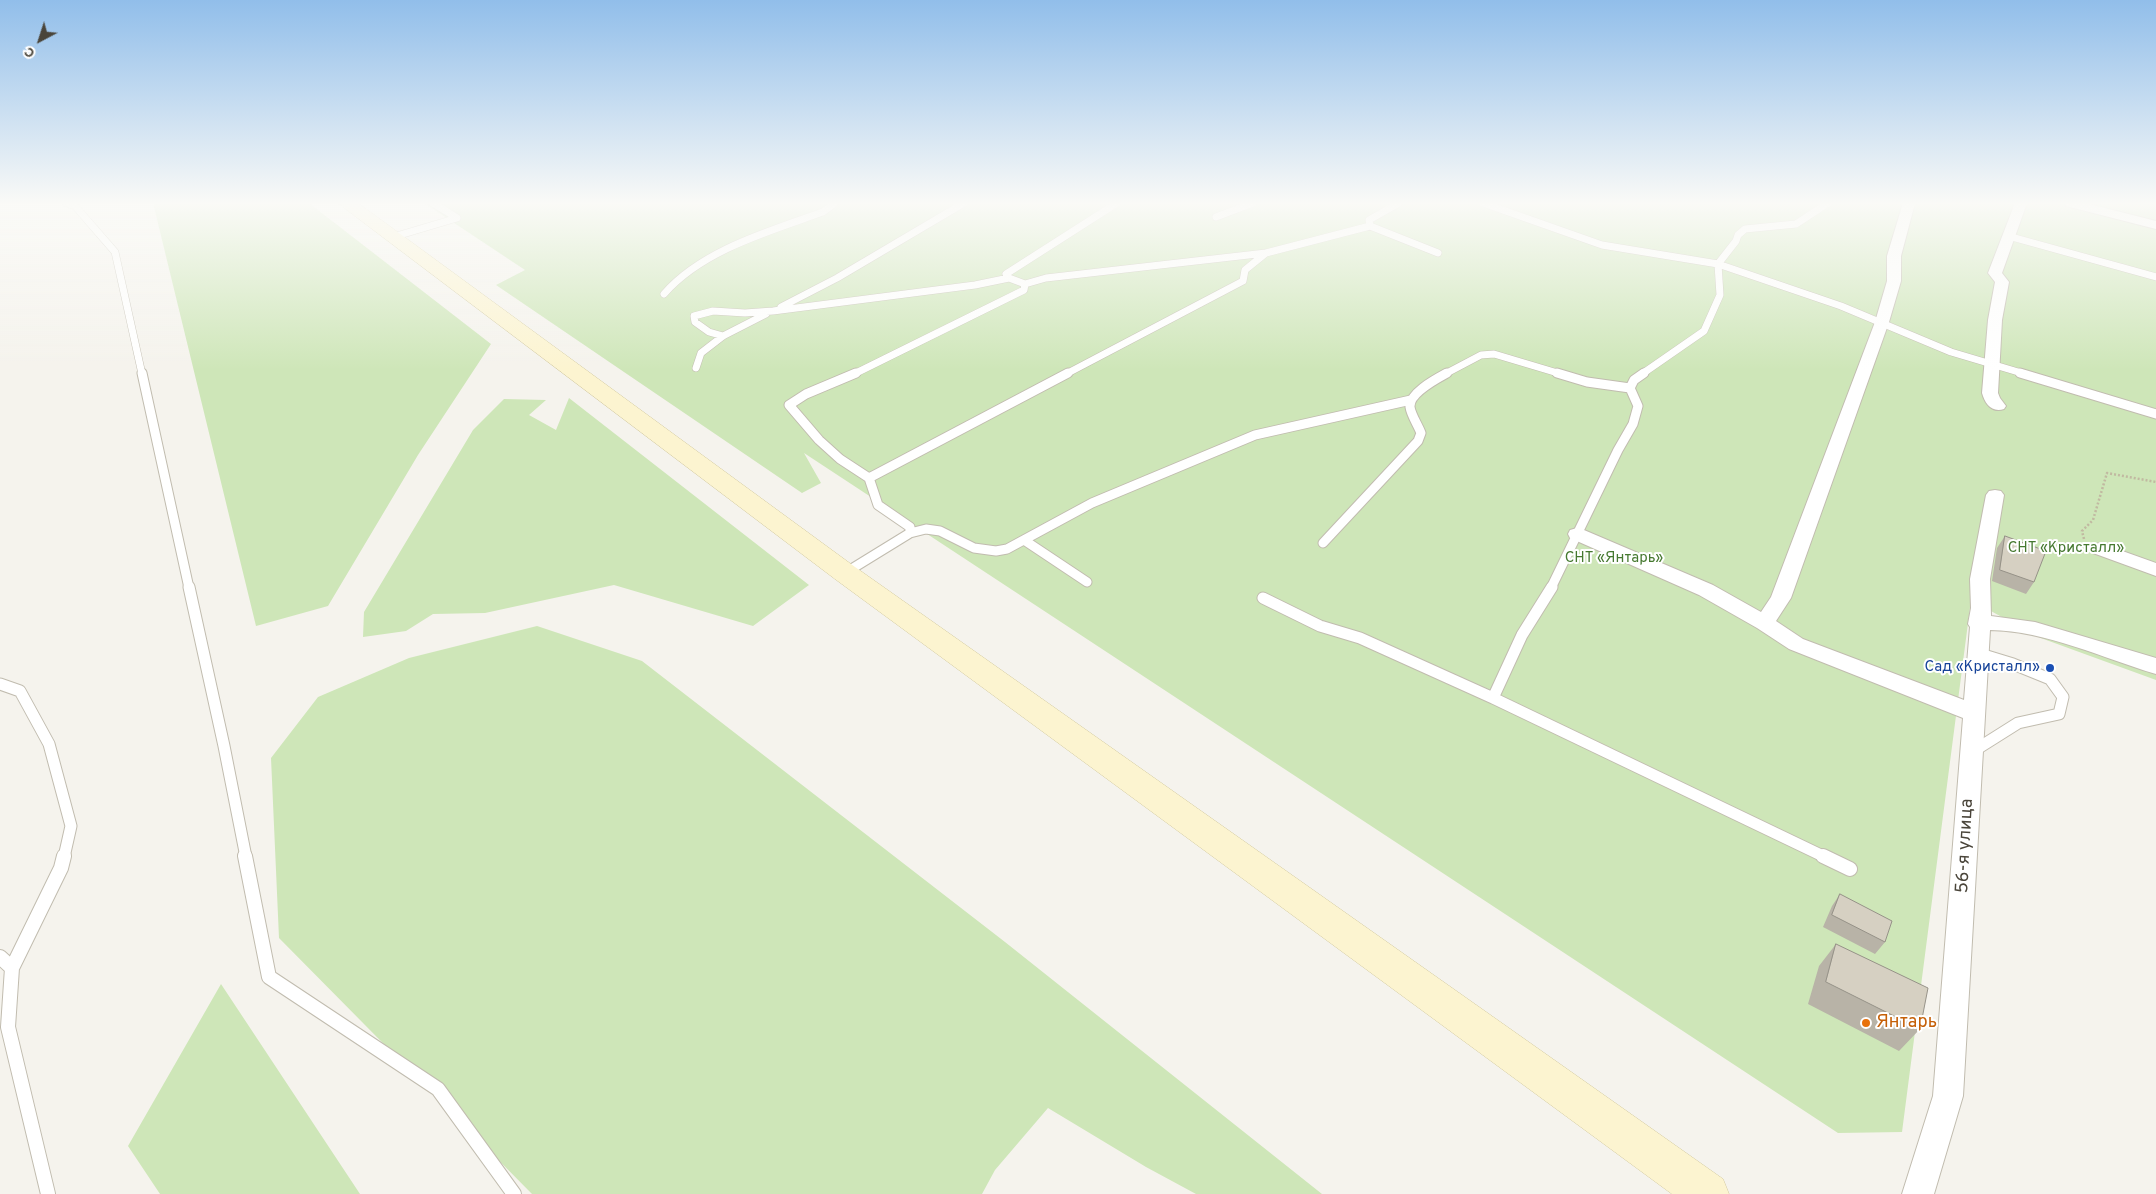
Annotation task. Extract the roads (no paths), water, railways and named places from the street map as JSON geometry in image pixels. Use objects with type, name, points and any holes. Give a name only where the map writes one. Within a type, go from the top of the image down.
[{"type":"main road","points":[[422,259],[845,573],[1708,1194]]},
{"type":"street","points":[[1764,623],[1781,598],[1882,322],[1894,281],[1894,259]]},
{"type":"street","points":[[1998,406],[1990,393],[1995,320],[2002,282],[1995,273],[2000,259]]},
{"type":"street","name":"56-я улица","points":[[1918,1194],[1948,1096],[1974,713],[1980,579],[1995,495]]},
{"type":"street","points":[[1577,534],[1706,590],[1764,623],[1796,644],[1974,713]]},
{"type":"street","points":[[2100,549],[2156,570]]},
{"type":"street","points":[[1978,624],[1994,622],[2031,628],[2120,653],[2156,666]]},
{"type":"lane","points":[[116,259],[224,746],[269,977],[438,1089],[514,1194]]},
{"type":"lane","points":[[664,294],[677,279],[711,259]]},
{"type":"lane","points":[[696,368],[701,353],[723,336],[837,278],[870,259]]},
{"type":"lane","points":[[1009,278],[1006,274],[1030,259]]},
{"type":"lane","points":[[723,336],[709,332],[695,322],[694,316],[703,311],[716,310],[745,313],[773,311],[975,285],[1009,278],[1025,284],[1046,278],[1216,259]]},
{"type":"lane","points":[[869,478],[1243,281],[1245,270],[1259,259]]},
{"type":"lane","points":[[1686,259],[1718,264],[1841,306],[1951,352],[2156,414]]},
{"type":"lane","points":[[1630,388],[1634,380],[1704,331],[1720,295],[1718,264],[1722,259]]},
{"type":"lane","points":[[2092,259],[2156,276]]},
{"type":"lane","points":[[910,533],[910,527],[878,505],[869,478],[840,460],[819,440],[788,405],[798,397],[852,377],[862,369],[948,326],[1015,296],[1024,290],[1025,284]]},
{"type":"lane","points":[[845,573],[910,533],[926,528],[940,531],[974,548],[996,551],[1008,549],[1092,503],[1255,435],[1411,400],[1428,383],[1481,355],[1494,354],[1587,382],[1630,388]]},
{"type":"lane","points":[[1493,698],[1522,635],[1549,593],[1618,450],[1633,424],[1638,406],[1630,388]]},
{"type":"lane","points":[[1323,542],[1418,441],[1421,433],[1410,408],[1411,400]]},
{"type":"lane","points":[[1024,540],[1087,582]]},
{"type":"lane","points":[[1263,598],[1320,626],[1360,638],[1493,698],[1850,869]]},
{"type":"lane","points":[[1971,753],[2018,723],[2060,714],[2063,696],[2050,680],[2013,664],[1977,653]]},
{"type":"lane","points":[[0,684],[20,691],[48,744],[71,826],[61,868],[12,968],[8,1027],[48,1194]]},
{"type":"lane","points":[[0,957],[12,968]]},
{"type":"place","name":"Сад «Кристалл»","points":[[2050,668]]},
{"type":"place","name":"Янтарь","points":[[1866,1023]]},
{"type":"park label","name":"СНТ «Кристалл»","points":[[2066,549]]},
{"type":"park label","name":"СНТ «Янтарь»","points":[[1614,559]]}]
